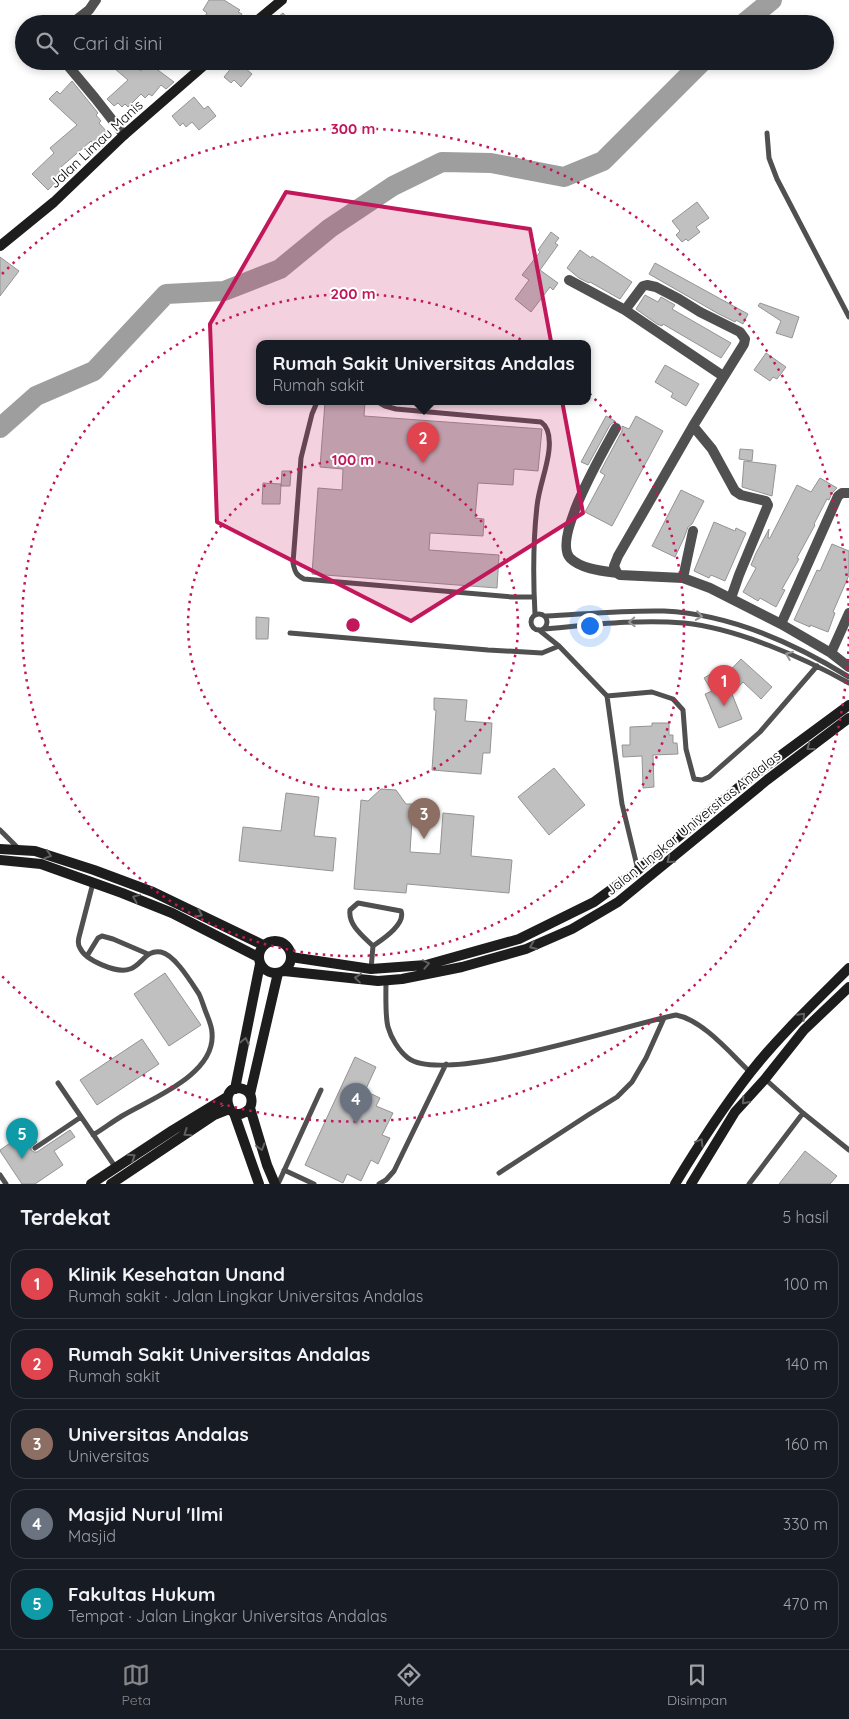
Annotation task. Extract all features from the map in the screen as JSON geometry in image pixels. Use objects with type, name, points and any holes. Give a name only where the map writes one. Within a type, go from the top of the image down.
[{"type":"street","points":[[83,15],[96,0]]},
{"type":"street","points":[[264,15],[282,0]]},
{"type":"street","points":[[72,70],[124,135]]},
{"type":"street","name":"Jalan Limau Manis","points":[[0,246],[54,202],[124,135],[199,70]]},
{"type":"street","points":[[570,280],[625,310],[723,376]]},
{"type":"street","points":[[617,574],[614,566],[618,556],[693,426],[744,344],[745,339],[740,332],[656,287],[643,286],[625,310]]},
{"type":"street","points":[[693,426],[712,449],[735,491],[741,495],[766,501],[768,504],[738,575],[731,598]]},
{"type":"street","points":[[616,428],[581,494],[573,515],[566,539],[566,551],[571,558],[593,570],[620,575],[683,578],[731,598],[781,624],[831,653],[849,667]]},
{"type":"street","points":[[781,624],[838,496],[842,493],[849,493]]},
{"type":"street","points":[[683,578],[692,531]]},
{"type":"street","points":[[831,653],[849,613]]},
{"type":"street","name":"Jalan Lingkar Universitas Andalas","points":[[291,957],[371,969],[426,964],[519,940],[594,902],[638,870],[750,778],[849,705]]},
{"type":"street","name":"Jalan Lingkar Universitas Andalas","points":[[281,972],[386,981],[402,980],[462,967],[526,949],[582,923],[618,902],[767,780],[849,718]]},
{"type":"street","points":[[687,830],[696,839]]},
{"type":"street","points":[[0,849],[35,851],[153,892],[263,945]]},
{"type":"street","points":[[0,860],[41,864],[172,913],[259,961],[268,972],[281,972]]},
{"type":"street","points":[[64,872],[66,861]]},
{"type":"street","points":[[574,912],[582,923]]},
{"type":"street","points":[[235,1089],[260,950],[263,945],[272,940],[282,942],[289,948],[290,962],[281,972],[250,1094],[252,1101],[250,1108],[266,1165],[276,1184]]},
{"type":"street","points":[[675,1184],[708,1130],[750,1072],[805,1012],[849,968]]},
{"type":"street","points":[[691,1184],[735,1112],[765,1079],[804,1030],[849,987]]},
{"type":"street","points":[[91,1184],[227,1097],[235,1089],[243,1089],[250,1094]]},
{"type":"street","points":[[227,1097],[227,1103],[259,1184]]},
{"type":"street","points":[[111,1184],[214,1116],[231,1111],[242,1113],[250,1108]]},
{"type":"lane","points":[[767,133],[768,158],[777,180],[849,317]]},
{"type":"lane","points":[[316,405],[312,414],[301,458],[293,563],[298,576],[512,597],[534,597]]},
{"type":"lane","points":[[383,405],[396,409],[541,422],[546,426],[549,431],[549,449],[537,504],[534,550],[535,614],[532,616],[530,623],[532,627],[541,630],[644,622],[686,624],[749,638],[817,666],[849,684]]},
{"type":"lane","points":[[535,614],[539,613],[546,616],[664,611],[712,618],[739,625],[774,638],[823,661],[849,677]]},
{"type":"lane","points":[[541,630],[547,623],[546,616]]},
{"type":"lane","points":[[541,630],[607,696],[622,804],[638,870]]},
{"type":"lane","points":[[290,633],[542,653],[559,646]]},
{"type":"lane","points":[[607,696],[652,692],[673,699],[683,710],[686,749],[694,779],[702,780],[709,777],[760,732],[817,666]]},
{"type":"lane","points":[[0,830],[21,850]]},
{"type":"lane","points":[[93,882],[79,937],[80,948],[87,956],[116,971],[131,969],[154,951],[164,952],[176,962],[190,979],[202,999],[212,1033],[211,1046],[205,1058],[193,1072],[174,1088],[121,1116],[93,1135]]},
{"type":"lane","points":[[371,969],[373,946],[387,936],[402,920],[402,914],[401,911],[358,903],[350,910],[349,916],[356,930],[373,946]]},
{"type":"lane","points":[[87,956],[98,938],[102,936],[107,936],[148,954]]},
{"type":"lane","points":[[386,981],[387,1026],[399,1049],[409,1059],[417,1063],[433,1065],[471,1063],[551,1048],[676,1016],[685,1017],[702,1028],[750,1072]]},
{"type":"lane","points":[[499,1173],[617,1097],[632,1082],[646,1058],[664,1018]]},
{"type":"lane","points":[[379,1184],[386,1180],[394,1171],[446,1064]]},
{"type":"lane","points":[[765,1079],[849,1150]]},
{"type":"lane","points":[[58,1083],[116,1168]]},
{"type":"lane","points":[[276,1184],[321,1090]]},
{"type":"lane","points":[[749,1184],[803,1113]]},
{"type":"lane","points":[[35,1148],[81,1117]]},
{"type":"lane","points":[[284,1170],[314,1184]]},
{"type":"lane","points":[[0,1176],[6,1184]]},
{"type":"highlighted area","points":[[286,192],[530,229],[583,513],[411,621],[217,522],[210,324]]},
{"type":"building","points":[[209,0],[224,0],[240,10],[238,12],[242,14],[206,15],[207,13],[203,10]]},
{"type":"building","points":[[116,70],[158,70],[174,82],[166,89],[161,85],[152,96],[149,94],[145,98],[141,94],[128,107],[125,104],[122,107],[118,103],[114,106],[107,99],[128,80]]},
{"type":"building","points":[[230,70],[247,70],[252,74],[241,87],[234,80],[231,83],[224,77]]},
{"type":"building","points":[[72,81],[98,113],[96,115],[101,121],[99,123],[107,132],[100,138],[105,144],[98,150],[91,141],[61,167],[66,173],[48,190],[32,174],[54,153],[50,148],[77,125],[49,99],[57,91],[60,94]]},
{"type":"building","points":[[194,97],[204,109],[208,106],[216,116],[199,130],[192,122],[186,127],[183,123],[180,126],[172,116]]},
{"type":"building","points":[[697,202],[709,218],[696,227],[700,232],[688,241],[686,239],[682,242],[676,235],[680,231],[672,221]]},
{"type":"building","points":[[551,232],[559,238],[555,243],[558,245],[540,270],[558,283],[553,290],[550,287],[531,312],[515,299],[529,280],[522,275],[540,252],[538,250]]},
{"type":"building","points":[[580,250],[632,282],[620,299],[579,278],[567,268]]},
{"type":"building","points":[[0,257],[19,271],[0,296]]},
{"type":"building","points":[[655,263],[748,314],[743,324],[717,313],[649,274]]},
{"type":"building","points":[[645,295],[658,302],[661,297],[675,305],[672,309],[731,343],[721,358],[663,324],[662,326],[657,324],[636,309]]},
{"type":"building","points":[[760,303],[799,317],[792,338],[776,333],[781,321],[758,306]]},
{"type":"building","points":[[766,353],[786,367],[777,379],[773,377],[770,381],[754,370]]},
{"type":"building","points":[[665,365],[699,384],[686,406],[671,397],[673,393],[655,382]]},
{"type":"building","points":[[325,405],[365,405],[364,416],[542,429],[538,471],[514,469],[513,485],[478,483],[475,518],[484,519],[483,536],[430,533],[429,550],[499,555],[497,588],[312,574],[318,488],[342,490],[343,469],[320,467]]},
{"type":"building","points":[[606,416],[615,421],[610,425],[588,465],[581,462]]},
{"type":"building","points":[[636,416],[663,431],[612,526],[585,512],[605,475],[600,472],[622,431],[622,426],[629,429]]},
{"type":"building","points":[[740,449],[753,450],[752,461],[739,459]]},
{"type":"building","points":[[744,461],[776,465],[772,496],[742,487]]},
{"type":"building","points":[[282,471],[291,471],[290,486],[281,486]]},
{"type":"building","points":[[820,478],[837,488],[829,500],[827,499],[814,524],[797,558],[799,559],[782,589],[785,590],[776,607],[760,598],[758,601],[743,592],[756,568],[751,565],[756,553],[769,529],[768,538],[770,538],[797,485],[811,492]]},
{"type":"building","points":[[263,483],[281,484],[280,504],[262,504]]},
{"type":"building","points":[[681,490],[704,501],[692,524],[688,527],[675,557],[652,546]]},
{"type":"building","points":[[714,522],[735,531],[736,528],[746,533],[725,581],[711,575],[709,578],[694,571]]},
{"type":"building","points":[[832,544],[849,551],[849,575],[833,612],[835,613],[828,632],[794,620],[817,570],[820,571]]},
{"type":"building","points":[[256,617],[269,618],[268,639],[256,639]]},
{"type":"building","points":[[741,659],[772,687],[761,699],[743,682],[732,694],[742,719],[719,728],[705,694],[712,691],[704,678],[714,672],[720,681]]},
{"type":"building","points":[[434,698],[467,700],[465,721],[492,723],[490,753],[483,753],[481,774],[432,770],[436,710],[434,710]]},
{"type":"building","points":[[652,723],[669,723],[669,735],[673,735],[673,743],[677,743],[678,754],[653,755],[654,787],[643,788],[642,756],[623,757],[622,745],[630,745],[630,727],[652,726]]},
{"type":"building","points":[[554,768],[585,805],[549,835],[518,797]]},
{"type":"building","points":[[381,789],[396,790],[406,804],[413,804],[410,852],[440,854],[443,813],[474,816],[471,856],[512,860],[509,893],[407,884],[406,893],[354,889],[361,800],[368,801]]},
{"type":"building","points":[[286,793],[319,797],[314,836],[336,838],[333,871],[239,861],[243,827],[281,831]]},
{"type":"building","points":[[165,973],[201,1025],[169,1046],[134,994]]},
{"type":"building","points":[[142,1039],[159,1064],[97,1105],[80,1080]]},
{"type":"building","points":[[355,1057],[376,1067],[365,1091],[380,1098],[376,1106],[393,1113],[382,1135],[390,1138],[378,1164],[371,1160],[361,1181],[347,1174],[343,1183],[305,1165]]},
{"type":"building","points":[[26,1126],[37,1142],[31,1147],[31,1150],[34,1152],[37,1152],[70,1130],[75,1137],[54,1151],[63,1165],[35,1184],[22,1184],[0,1151],[16,1139],[13,1134]]},
{"type":"building","points":[[805,1151],[837,1176],[830,1184],[779,1184]]},
{"type":"waterway","points":[[754,15],[772,0]]},
{"type":"waterway","points":[[0,428],[36,396],[94,371],[166,294],[224,291],[280,269],[330,228],[393,186],[442,162],[491,163],[564,177],[603,161],[694,70]]},
{"type":"place","name":"Rumah Sakit Universitas Andalas","points":[[423,463]]},
{"type":"place","name":"Klinik Kesehatan Unand","points":[[724,706]]},
{"type":"place","name":"Universitas Andalas","points":[[424,839]]},
{"type":"place","name":"Masjid Nurul 'Ilmi","points":[[356,1124]]},
{"type":"place","name":"Fakultas Hukum","points":[[22,1159]]}]
